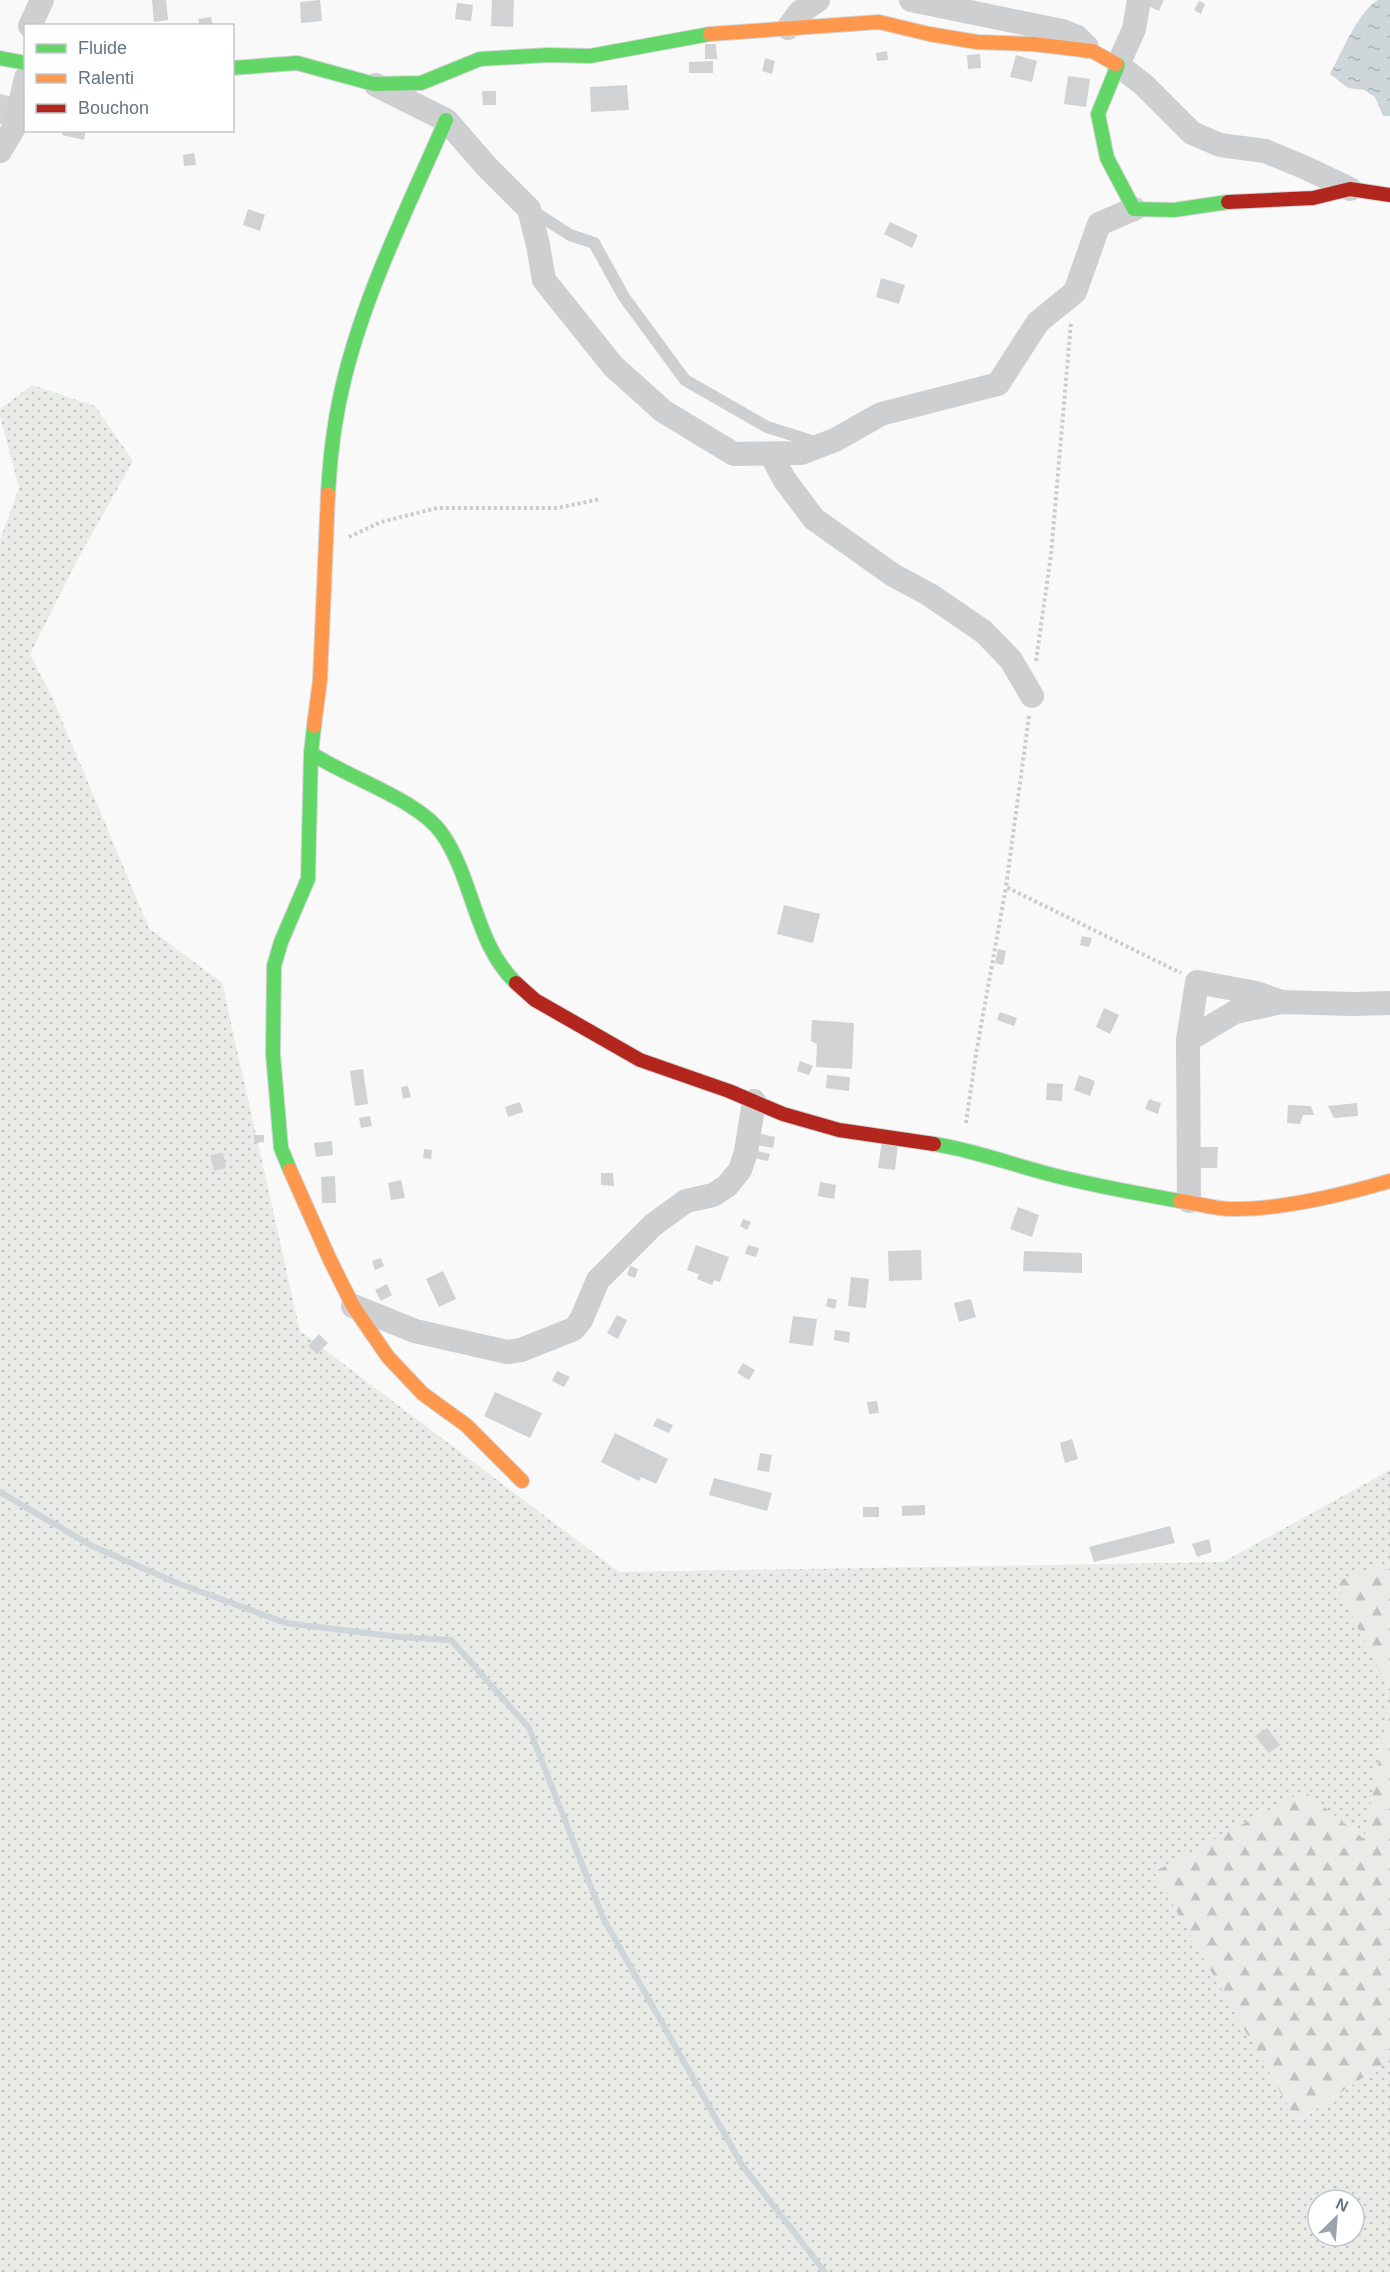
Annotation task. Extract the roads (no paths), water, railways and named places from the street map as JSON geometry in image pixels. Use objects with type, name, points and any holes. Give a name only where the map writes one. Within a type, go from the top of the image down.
[{"type":"street","points":[[31,24],[42,0]]},
{"type":"street","points":[[788,28],[799,13],[818,0]]},
{"type":"street","points":[[911,0],[1023,21],[1077,37],[1092,51],[1118,65],[1144,86],[1192,133],[1220,145],[1264,151],[1350,189],[1390,195]]},
{"type":"street","points":[[1134,209],[1107,158],[1098,114],[1134,29],[1139,0]]},
{"type":"street","points":[[374,84],[421,83],[480,59],[549,55],[590,56],[717,33],[879,22],[977,42],[1033,44],[1092,51]]},
{"type":"street","points":[[0,151],[15,126],[16,64],[24,40]]},
{"type":"street","points":[[234,68],[297,63],[374,84],[446,120],[487,167],[529,209],[544,280],[613,366],[663,411],[734,454],[801,453],[835,440],[881,414],[998,384],[1038,322],[1075,292],[1099,224],[1134,209],[1174,210],[1231,202],[1313,198],[1350,189]]},
{"type":"street","points":[[446,120],[373,290],[345,375],[331,444],[324,550],[320,680],[311,753],[308,879],[281,942],[274,966],[273,1054],[282,1148],[330,1260],[353,1306],[388,1357],[423,1394],[466,1425],[522,1481]]},
{"type":"street","points":[[771,454],[784,479],[814,519],[893,575],[930,595],[984,632],[1011,660],[1032,696]]},
{"type":"street","points":[[311,753],[327,764],[423,813],[443,835],[457,864],[481,927],[503,970],[535,1000],[640,1060],[754,1101],[783,1114],[838,1130],[962,1148],[1045,1173],[1125,1191],[1229,1209],[1271,1207],[1362,1189],[1390,1180]]},
{"type":"street","points":[[1189,1201],[1188,1040],[1197,982],[1256,993],[1282,1002]]},
{"type":"street","points":[[1188,1040],[1235,1012],[1282,1002],[1390,1003]]},
{"type":"street","points":[[353,1306],[415,1331],[507,1352],[521,1350],[574,1329],[581,1320],[598,1280],[653,1225],[686,1201],[713,1195],[728,1186],[740,1170],[750,1134],[754,1101]]},
{"type":"lane","points":[[529,209],[570,235],[594,243],[624,297],[685,380],[767,427],[824,445]]},
{"type":"water","points":[[1378,0],[1390,0],[1390,116],[1383,116],[1375,97],[1364,90],[1348,88],[1330,74],[1357,23]]},
{"type":"waterway","points":[[0,1492],[90,1545],[177,1583],[286,1623],[399,1637],[451,1640],[529,1728],[603,1918],[742,2165],[825,2272]]}]
